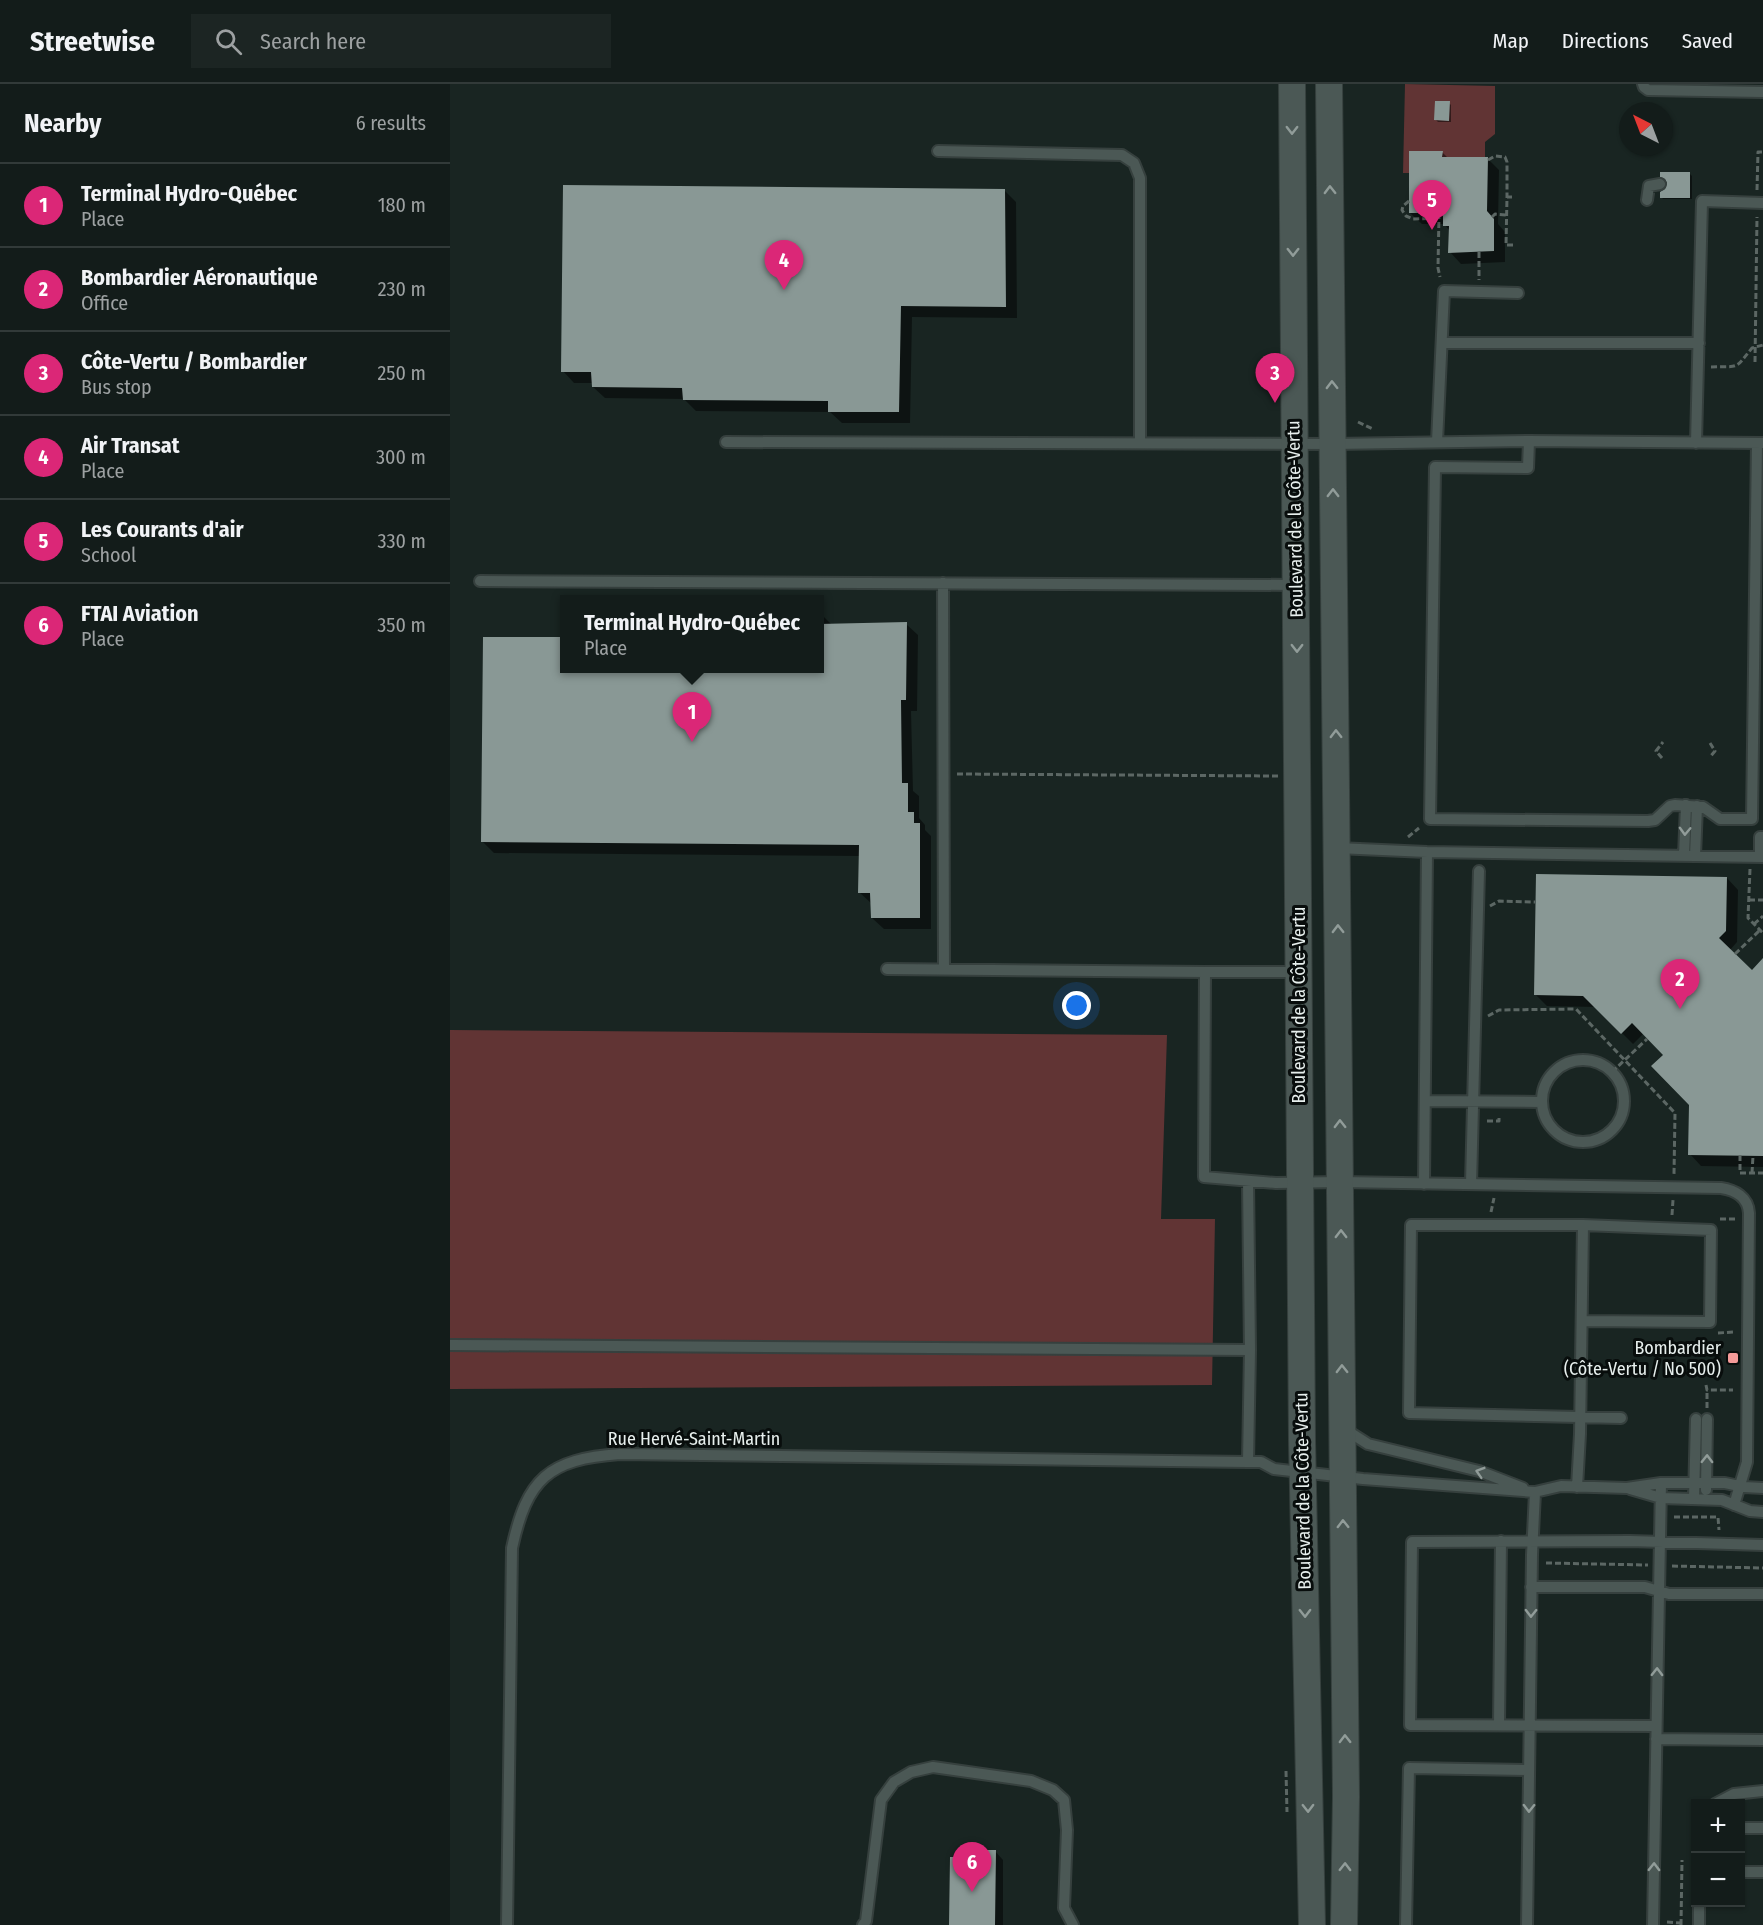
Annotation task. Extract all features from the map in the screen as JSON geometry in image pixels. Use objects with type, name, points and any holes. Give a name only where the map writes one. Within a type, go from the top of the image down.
[{"type":"street","name":"Boulevard de la Côte-Vertu","points":[[1292,84],[1303,1471],[1312,1925]]},
{"type":"street","name":"Boulevard de la Côte-Vertu","points":[[1329,84],[1346,1797],[1344,1925]]},
{"type":"lane","points":[[1643,84],[1648,90],[1763,92]]},
{"type":"lane","points":[[939,151],[1122,155],[1134,163],[1140,178],[1140,442]]},
{"type":"lane","points":[[1647,200],[1649,186],[1660,184]]},
{"type":"lane","points":[[1696,443],[1702,201],[1763,203]]},
{"type":"lane","points":[[1437,442],[1444,291],[1518,293]]},
{"type":"lane","points":[[1443,343],[1699,343]]},
{"type":"lane","points":[[726,442],[1333,444],[1529,441],[1760,443],[1752,819],[1720,819],[1707,809],[1692,806],[1671,806],[1659,818],[1648,821],[1430,819],[1435,467],[1528,468],[1529,441]]},
{"type":"lane","points":[[480,581],[1296,585]]},
{"type":"lane","points":[[943,584],[944,969]]},
{"type":"lane","points":[[1690,856],[1692,806]]},
{"type":"lane","points":[[1337,848],[1427,852],[1762,857],[1760,837],[1763,837]]},
{"type":"lane","points":[[1424,1184],[1427,852]]},
{"type":"lane","points":[[1471,1184],[1479,871]]},
{"type":"lane","points":[[887,969],[1299,972]]},
{"type":"lane","points":[[1205,972],[1204,1178],[1300,1184],[1340,1182],[1721,1188],[1742,1196],[1747,1202],[1749,1213],[1747,1462],[1734,1505]]},
{"type":"lane","points":[[1587,1060],[1600,1064],[1612,1072],[1620,1082],[1624,1095],[1624,1109],[1615,1127],[1599,1139],[1586,1143],[1573,1142],[1560,1136],[1550,1127],[1544,1115],[1542,1102],[1544,1088],[1550,1076],[1573,1061],[1587,1060]]},
{"type":"lane","points":[[1425,1101],[1542,1102]]},
{"type":"lane","points":[[1248,1181],[1250,1350],[1248,1462]]},
{"type":"lane","points":[[1582,1321],[1710,1322],[1711,1230],[1583,1225],[1411,1225],[1409,1413],[1621,1418]]},
{"type":"lane","points":[[1577,1487],[1583,1225]]},
{"type":"lane","points":[[450,1346],[1250,1350]]},
{"type":"lane","points":[[1694,1499],[1702,1419],[1706,1499]]},
{"type":"lane","points":[[1342,1427],[1362,1442],[1479,1471],[1535,1492],[1531,1587],[1527,1925]]},
{"type":"lane","name":"Rue Hervé-Saint-Martin","points":[[507,1925],[512,1548],[525,1502],[539,1481],[555,1468],[597,1456],[620,1454],[1261,1462],[1274,1469],[1535,1492],[1561,1486],[1627,1488]]},
{"type":"lane","points":[[1627,1488],[1661,1483],[1725,1483],[1763,1488]]},
{"type":"lane","points":[[1653,1925],[1661,1483]]},
{"type":"lane","points":[[1627,1488],[1661,1498],[1722,1500],[1750,1511],[1763,1512]]},
{"type":"lane","points":[[1499,1724],[1501,1541]]},
{"type":"lane","points":[[1656,1726],[1410,1725],[1412,1542],[1660,1542],[1763,1545]]},
{"type":"lane","points":[[1531,1587],[1646,1587],[1669,1594],[1763,1594]]},
{"type":"lane","points":[[1656,1738],[1763,1740]]},
{"type":"lane","points":[[863,1925],[866,1921],[881,1800],[894,1782],[911,1772],[933,1767],[1031,1781],[1053,1790],[1064,1800],[1067,1830],[1064,1908],[1073,1925]]},
{"type":"lane","points":[[1406,1925],[1409,1768],[1529,1770]]},
{"type":"lane","points":[[1723,1799],[1734,1794],[1763,1791]]},
{"type":"lane","points":[[1745,1828],[1763,1828]]},
{"type":"lane","points":[[1745,1872],[1763,1872]]},
{"type":"lane","points":[[1699,1925],[1700,1907]]},
{"type":"path","points":[[1758,190],[1758,152],[1763,152]]},
{"type":"path","points":[[1488,160],[1495,156],[1505,157],[1507,162],[1506,245],[1513,245]]},
{"type":"path","points":[[1507,196],[1514,197]]},
{"type":"path","points":[[1409,201],[1402,210],[1406,216],[1413,219],[1439,216],[1438,268],[1444,291]]},
{"type":"path","points":[[1492,217],[1495,214],[1506,214]]},
{"type":"path","points":[[1755,362],[1757,216]]},
{"type":"path","points":[[1757,247],[1762,248]]},
{"type":"path","points":[[1479,252],[1479,267]]},
{"type":"path","points":[[1756,297],[1763,298]]},
{"type":"path","points":[[1711,368],[1737,366],[1755,347],[1763,345]]},
{"type":"path","points":[[1358,422],[1375,429]]},
{"type":"path","points":[[1662,758],[1656,751],[1663,742]]},
{"type":"path","points":[[1710,743],[1715,751],[1710,757]]},
{"type":"path","points":[[944,774],[1297,776]]},
{"type":"path","points":[[1408,851],[1408,837],[1430,819]]},
{"type":"path","points":[[1735,954],[1761,932],[1748,918],[1750,870]]},
{"type":"path","points":[[1749,900],[1763,900]]},
{"type":"path","points":[[1500,901],[1535,902]]},
{"type":"path","points":[[1754,924],[1763,916]]},
{"type":"path","points":[[1499,1010],[1576,1009],[1675,1113],[1674,1175]]},
{"type":"path","points":[[1612,1072],[1647,1039]]},
{"type":"path","points":[[1740,1155],[1740,1173],[1763,1173]]},
{"type":"path","points":[[1752,1173],[1753,1156]]},
{"type":"path","points":[[1714,1218],[1736,1219]]},
{"type":"path","points":[[1706,1385],[1707,1390],[1733,1390]]},
{"type":"path","points":[[1718,1517],[1719,1534]]},
{"type":"path","points":[[1718,1561],[1718,1567]]},
{"type":"path","points":[[1542,1563],[1649,1565]]},
{"type":"path","points":[[1667,1566],[1763,1568]]},
{"type":"path","points":[[1665,1923],[1681,1924],[1682,1860]]},
{"type":"shaded area","points":[[1405,84],[1495,86],[1495,134],[1485,142],[1485,157],[1456,157],[1456,190],[1442,190],[1442,151],[1409,151],[1409,173],[1403,173]]},
{"type":"shaded area","points":[[450,1030],[1167,1035],[1161,1219],[1215,1219],[1212,1385],[450,1389]]},
{"type":"building","points":[[1435,101],[1450,101],[1449,121],[1434,120]]},
{"type":"building","points":[[1409,151],[1443,151],[1442,157],[1488,157],[1487,211],[1494,219],[1494,251],[1448,253],[1449,226],[1443,226],[1443,213],[1409,213]]},
{"type":"building","points":[[1660,172],[1690,172],[1690,198],[1660,198],[1660,192],[1665,189],[1667,183],[1660,177]]},
{"type":"building","points":[[563,185],[1005,189],[1006,307],[901,306],[899,412],[828,412],[828,401],[683,400],[682,388],[592,387],[591,372],[561,372]]},
{"type":"building","points":[[907,622],[906,700],[901,700],[902,783],[908,783],[908,812],[914,812],[914,823],[920,823],[920,918],[871,918],[870,893],[858,893],[859,845],[481,842],[483,637],[560,637],[560,673],[824,673],[824,624]]},
{"type":"building","points":[[1536,874],[1727,877],[1726,931],[1719,938],[1752,970],[1763,958],[1763,1156],[1688,1155],[1689,1105],[1651,1066],[1663,1055],[1632,1023],[1621,1034],[1583,996],[1534,995]]},
{"type":"building","points":[[977,1850],[996,1850],[995,1925],[949,1925],[950,1857],[976,1857]]},
{"type":"place","name":"Les Courants d'air","points":[[1432,230]]},
{"type":"place","name":"Air Transat","points":[[784,290]]},
{"type":"place","name":"Côte-Vertu / Bombardier","points":[[1275,403]]},
{"type":"place","name":"Terminal Hydro-Québec","points":[[692,742]]},
{"type":"place","name":"Bombardier Aéronautique","points":[[1680,1009]]},
{"type":"place","name":"Bombardier (Côte-Vertu / No 500)","points":[[1733,1358]]},
{"type":"place","name":"FTAI Aviation","points":[[972,1892]]}]
